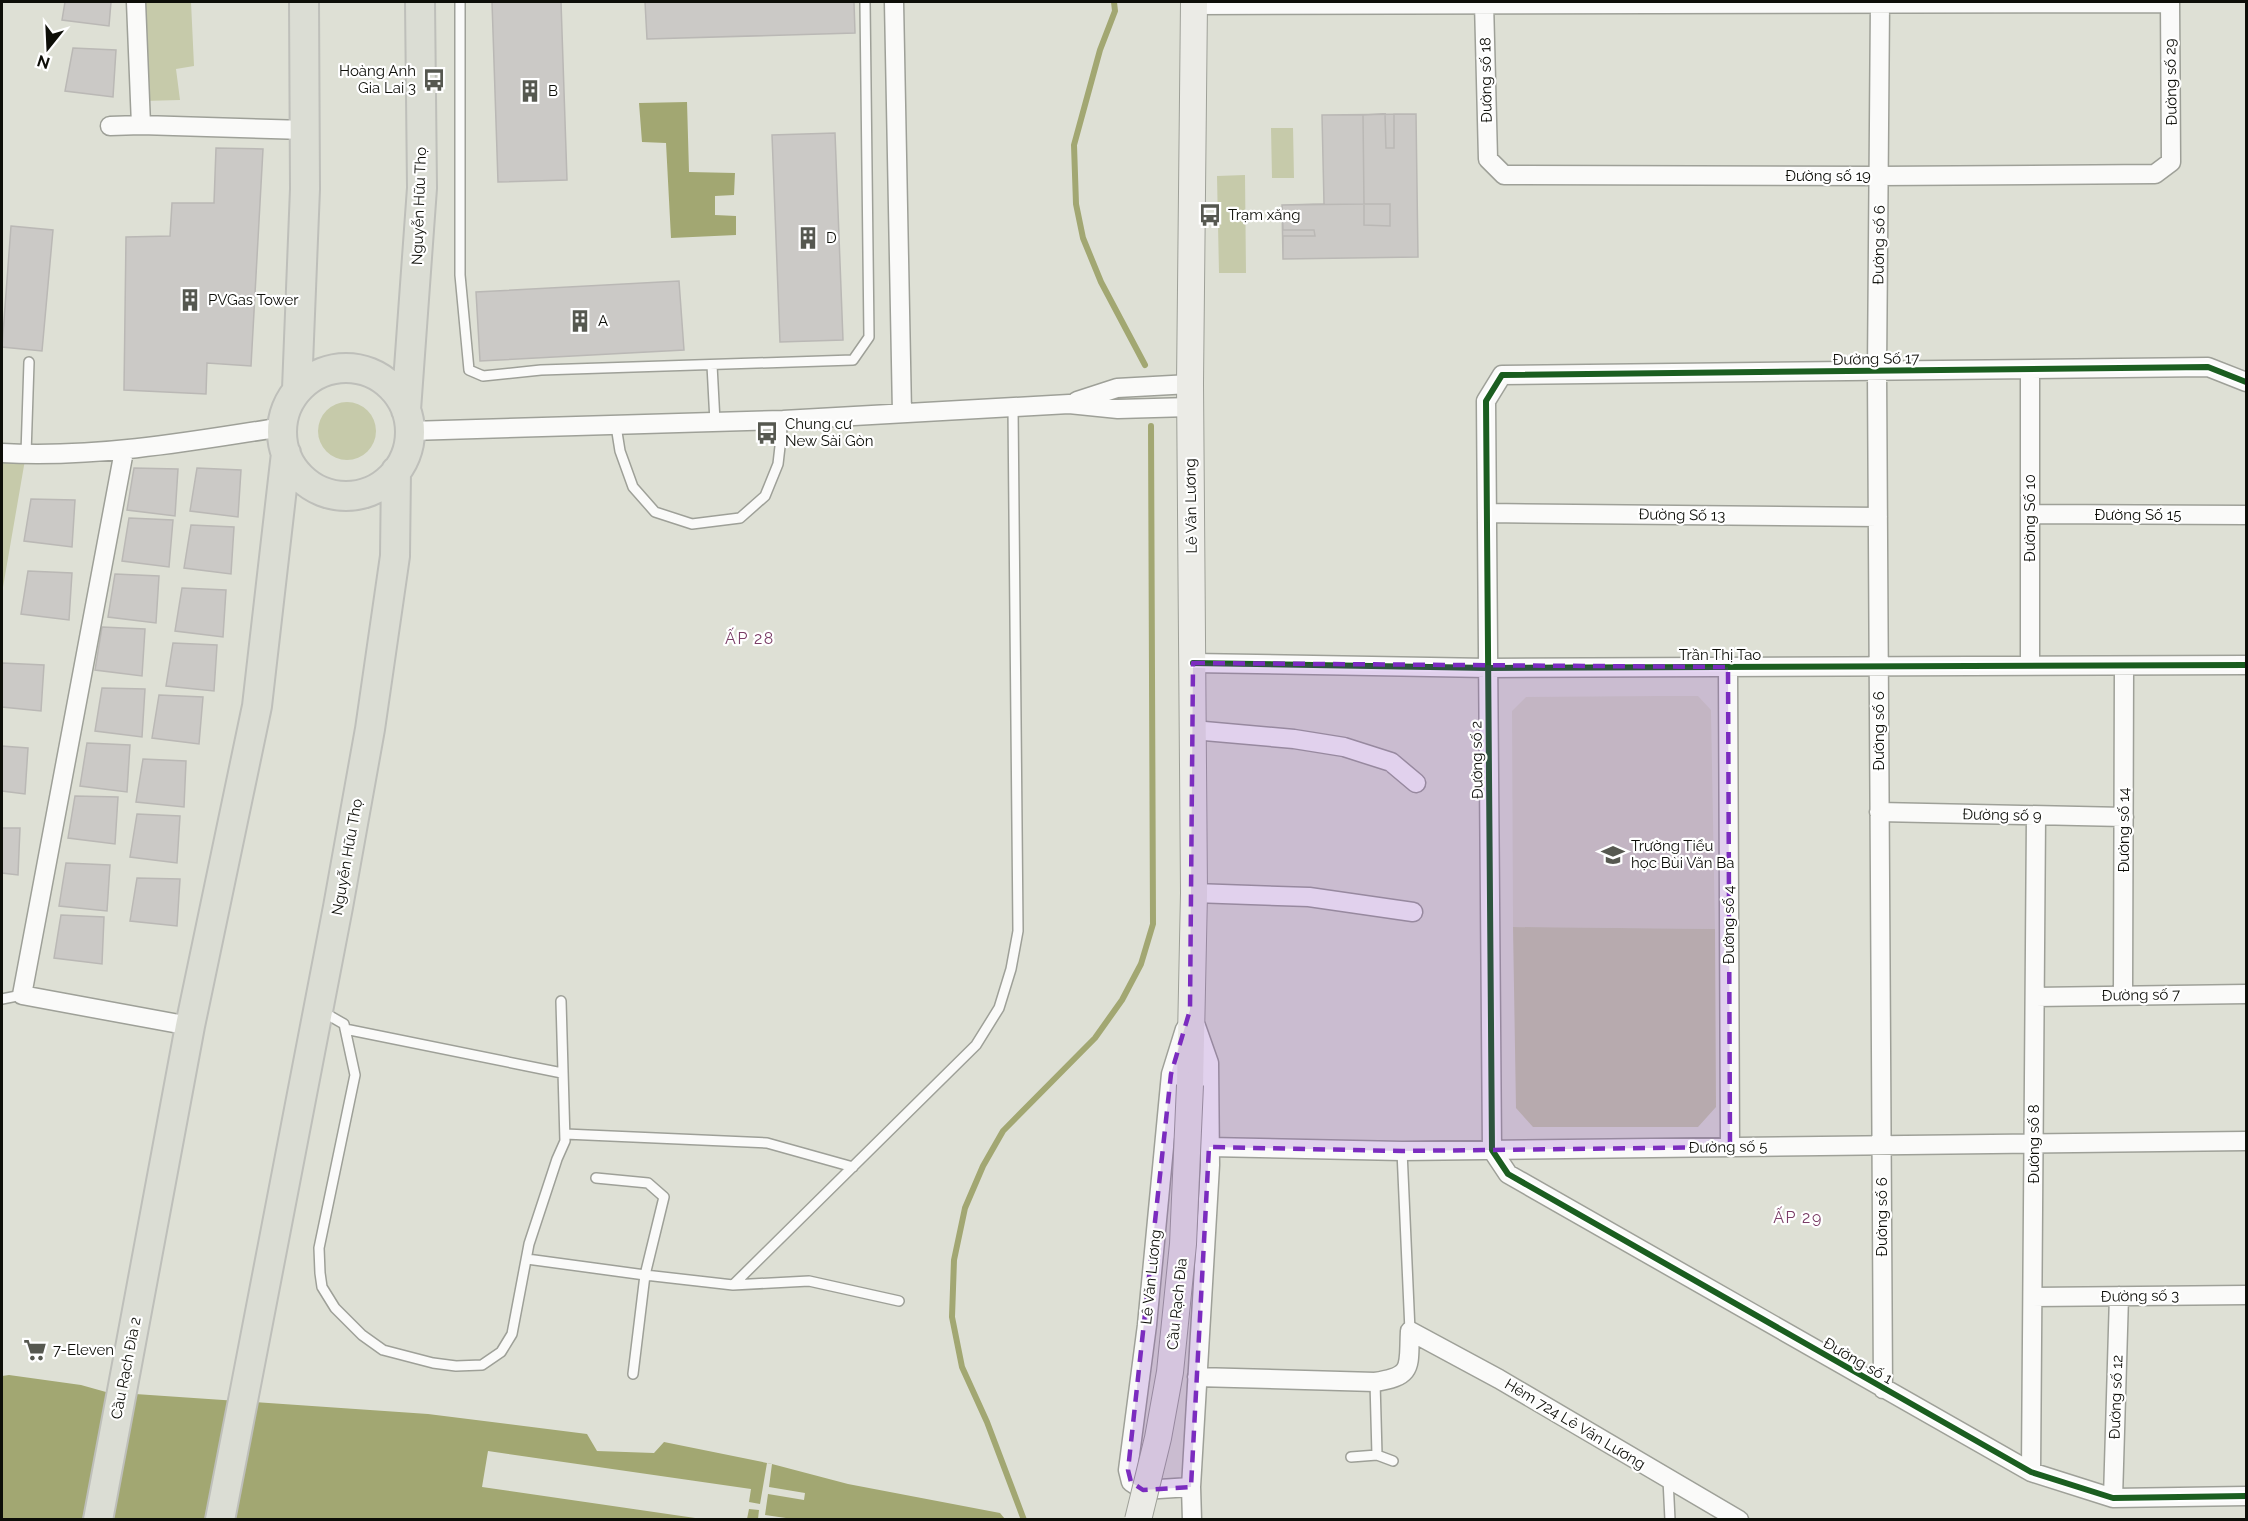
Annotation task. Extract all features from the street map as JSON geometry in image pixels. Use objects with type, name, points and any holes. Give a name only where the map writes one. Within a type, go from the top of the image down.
[{"type":"main road","points":[[297,390],[305,189],[304,2]]},
{"type":"main road","name":"Nguyễn Hữu Thọ","points":[[408,421],[422,188],[420,2]]},
{"type":"main road","name":"Lê Văn Lương","points":[[1190,1085],[1194,893],[1190,396],[1194,3]]},
{"type":"main road","points":[[190,1026],[257,706],[286,407],[297,390],[314,376],[336,368],[358,369],[378,376],[395,391],[408,421],[410,441],[405,457],[396,471],[382,484],[365,493],[345,496],[326,492],[309,484],[295,470],[284,440]]},
{"type":"main road","name":"Nguyễn Hữu Thọ","points":[[220,1520],[370,729],[395,556],[396,471]]},
{"type":"main road","name":"Cầu Rạch Đỉa 2","points":[[98,1520],[190,1026]]},
{"type":"main road","name":"Cầu Rạch Đỉa","points":[[1138,1520],[1158,1438],[1170,1372],[1183,1244],[1190,1085]]},
{"type":"street","points":[[136,2],[141,125]]},
{"type":"street","points":[[894,2],[902,413]]},
{"type":"street","name":"Đường số 6","points":[[1880,2],[1877,371],[1882,1389]]},
{"type":"street","points":[[1194,3],[2170,2]]},
{"type":"street","name":"Đường số 29","points":[[2170,2],[2171,162]]},
{"type":"street","name":"Đường số 18","points":[[1484,3],[1488,159]]},
{"type":"street","points":[[110,126],[305,130]]},
{"type":"street","name":"Đường số 19","points":[[1488,159],[1504,175],[2155,174],[2171,162]]},
{"type":"street","name":"Đường Số 17","points":[[1502,375],[2208,367],[2247,382]]},
{"type":"street","name":"Đường Số 10","points":[[2030,369],[2030,666]]},
{"type":"street","name":"Đường số 2","points":[[1492,1150],[1486,401],[1502,375]]},
{"type":"street","points":[[1070,404],[1117,388],[1190,396]]},
{"type":"street","points":[[408,421],[616,426],[783,420],[1070,404],[1118,409],[1190,396]]},
{"type":"street","points":[[2,453],[124,451],[284,440]]},
{"type":"street","points":[[124,451],[22,995],[190,1026]]},
{"type":"street","name":"Đường Số 13","points":[[1486,513],[1878,517]]},
{"type":"street","name":"Đường Số 15","points":[[2030,514],[2247,515]]},
{"type":"street","name":"Trần Thị Tao","points":[[1193,663],[1488,668],[2247,665]]},
{"type":"street","name":"Đường số 14","points":[[2123,995],[2124,666]]},
{"type":"street","name":"Đường số 4","points":[[1728,667],[1730,1147]]},
{"type":"street","points":[[1193,730],[1294,739],[1344,747],[1391,762],[1416,783]]},
{"type":"street","name":"Đường số 9","points":[[1879,812],[2124,817]]},
{"type":"street","name":"Đường số 8","points":[[2031,1472],[2036,816]]},
{"type":"street","points":[[1194,893],[1309,897],[1413,912]]},
{"type":"street","name":"Đường số 7","points":[[2035,997],[2247,994]]},
{"type":"street","name":"Lê Văn Lương","points":[[1190,1010],[1209,1063],[1209,1194],[1191,1487],[1192,1520]]},
{"type":"street","name":"Lê Văn Lương","points":[[1190,1010],[1171,1074],[1148,1315],[1128,1470],[1131,1482],[1143,1490],[1191,1487]]},
{"type":"street","name":"Đường số 5","points":[[1209,1147],[1402,1151],[2247,1141]]},
{"type":"street","name":"Đường số 1","points":[[1492,1150],[1508,1174],[2031,1472],[2113,1498],[2247,1496]]},
{"type":"street","name":"Đường số 3","points":[[2033,1297],[2247,1295]]},
{"type":"street","name":"Đường số 12","points":[[2113,1498],[2119,1296]]},
{"type":"street","points":[[1197,1377],[1375,1382],[1392,1380],[1407,1369],[1410,1331]]},
{"type":"street","name":"Hẻm 724 Lê Văn Lương","points":[[1410,1331],[1499,1379],[1739,1520]]},
{"type":"lane","points":[[460,2],[460,275],[469,370],[483,376],[541,370],[853,360],[869,337],[865,2]]},
{"type":"lane","points":[[26,454],[29,362]]},
{"type":"lane","points":[[712,365],[715,422]]},
{"type":"lane","points":[[733,1285],[976,1045],[999,1008],[1011,969],[1018,931],[1013,407]]},
{"type":"lane","points":[[616,426],[620,451],[633,487],[655,513],[692,524],[740,518],[765,496],[778,464],[783,420]]},
{"type":"lane","points":[[2,999],[22,995]]},
{"type":"lane","points":[[318,1009],[344,1024],[355,1075],[319,1248],[322,1287],[335,1308],[362,1335],[383,1350],[433,1363],[456,1366],[482,1365],[501,1352],[512,1334],[529,1244],[565,1141],[561,1001]]},
{"type":"lane","points":[[345,1029],[562,1073]]},
{"type":"lane","points":[[565,1134],[767,1143],[853,1167]]},
{"type":"lane","points":[[1402,1151],[1410,1331]]},
{"type":"lane","points":[[596,1178],[648,1183],[664,1197],[645,1275],[633,1374]]},
{"type":"lane","points":[[526,1259],[733,1285],[809,1281],[899,1300]]},
{"type":"lane","points":[[1375,1382],[1377,1455]]},
{"type":"lane","points":[[1351,1457],[1377,1455],[1393,1461]]},
{"type":"lane","points":[[1668,1479],[1670,1520]]},
{"type":"highlighted area","points":[[1193,663],[1728,667],[1730,1147],[1402,1151],[1209,1147],[1191,1487],[1143,1490],[1131,1482],[1128,1470],[1171,1074],[1190,1010]]},
{"type":"shaded area","points":[[143,2],[191,2],[194,66],[176,69],[180,100],[143,101]]},
{"type":"shaded area","points":[[687,102],[689,172],[735,173],[734,195],[715,196],[715,215],[736,216],[736,235],[671,238],[666,143],[642,142],[639,103]]},
{"type":"shaded area","points":[[1271,128],[1293,128],[1294,178],[1272,178]]},
{"type":"shaded area","points":[[1245,175],[1246,273],[1219,273],[1217,176]]},
{"type":"shaded area","points":[[347,402],[358,404],[371,415],[376,431],[374,442],[363,455],[347,460],[336,458],[323,447],[318,431],[320,420],[331,407]]},
{"type":"shaded area","points":[[2,453],[26,454],[2,593]]},
{"type":"shaded area","name":"Trường Tiểu học Bùi Văn Ba","points":[[1698,696],[1711,710],[1715,929],[1513,927],[1512,711],[1526,697]]},
{"type":"shaded area","points":[[1513,927],[1715,929],[1716,1107],[1698,1127],[1533,1127],[1516,1108]]},
{"type":"shaded area","points":[[2,1376],[81,1385],[106,1392],[428,1414],[587,1434],[597,1451],[654,1453],[664,1442],[772,1464],[848,1484],[1000,1513],[1005,1519],[2,1519]]},
{"type":"pier","points":[[488,1451],[751,1489],[749,1502],[760,1504],[767,1463],[772,1464],[769,1487],[805,1493],[804,1500],[768,1494],[765,1515],[793,1519],[758,1519],[759,1510],[749,1509],[747,1519],[702,1519],[482,1487]]},
{"type":"building","points":[[65,2],[111,2],[109,26],[62,20]]},
{"type":"building","name":"B","points":[[492,2],[561,2],[567,180],[498,182]]},
{"type":"building","points":[[645,2],[854,2],[855,33],[647,39]]},
{"type":"building","points":[[73,48],[116,50],[113,97],[65,91]]},
{"type":"building","points":[[1385,114],[1386,148],[1394,148],[1394,114],[1416,114],[1418,257],[1283,259],[1283,236],[1315,236],[1314,230],[1283,230],[1282,205],[1364,204],[1363,115]]},
{"type":"building","points":[[1416,114],[1418,257],[1283,259],[1282,205],[1324,204],[1322,115]]},
{"type":"building","name":"D","points":[[835,133],[843,340],[780,342],[772,135]]},
{"type":"building","name":"PVGas Tower","points":[[216,148],[263,149],[251,366],[207,363],[206,394],[124,390],[126,237],[170,236],[172,203],[214,203]]},
{"type":"building","points":[[1364,204],[1390,204],[1390,226],[1364,225]]},
{"type":"building","points":[[11,226],[53,230],[42,351],[2,347]]},
{"type":"building","name":"A","points":[[679,281],[684,350],[480,361],[476,292]]},
{"type":"building","points":[[134,468],[178,469],[175,516],[127,510]]},
{"type":"building","points":[[197,468],[241,470],[238,517],[190,511]]},
{"type":"building","points":[[31,499],[75,500],[72,547],[24,541]]},
{"type":"building","points":[[129,518],[173,520],[169,567],[122,561]]},
{"type":"building","points":[[191,525],[234,527],[231,574],[184,568]]},
{"type":"building","points":[[28,571],[72,573],[69,620],[21,614]]},
{"type":"building","points":[[115,574],[159,576],[156,623],[108,617]]},
{"type":"building","points":[[182,588],[226,590],[223,637],[175,631]]},
{"type":"building","points":[[102,627],[145,629],[142,676],[95,670]]},
{"type":"building","points":[[173,643],[217,645],[214,691],[166,686]]},
{"type":"building","points":[[2,663],[44,665],[41,711],[2,707]]},
{"type":"building","points":[[102,688],[145,689],[142,737],[95,731]]},
{"type":"building","points":[[159,695],[203,697],[199,744],[152,738]]},
{"type":"building","points":[[87,743],[130,745],[127,792],[80,786]]},
{"type":"building","points":[[2,746],[28,748],[25,794],[2,791]]},
{"type":"building","points":[[143,759],[186,761],[184,807],[136,802]]},
{"type":"building","points":[[75,796],[118,797],[115,844],[68,838]]},
{"type":"building","points":[[137,814],[180,816],[177,863],[130,857]]},
{"type":"building","points":[[2,828],[20,828],[18,875],[2,873]]},
{"type":"building","points":[[66,863],[110,865],[107,911],[59,906]]},
{"type":"building","points":[[137,878],[180,879],[177,926],[130,921]]},
{"type":"building","points":[[61,915],[104,917],[102,964],[54,958]]},
{"type":"waterway","points":[[1114,2],[1115,11],[1100,50],[1074,145],[1076,204],[1083,238],[1101,282],[1145,365]]},
{"type":"waterway","points":[[1024,1520],[987,1422],[962,1367],[952,1317],[954,1260],[965,1208],[983,1166],[1003,1131],[1095,1038],[1122,1000],[1141,964],[1153,924],[1151,426]]},
{"type":"cycle path","points":[[2246,382],[2208,367],[1502,375],[1486,401],[1492,1150],[1508,1174],[2031,1472],[2113,1498],[2246,1496]]},
{"type":"cycle path","points":[[1193,663],[1488,668],[2246,665]]},
{"type":"place","name":"Hoàng Anh Gia Lai 3","points":[[434,80]]},
{"type":"place","name":"B","points":[[530,91]]},
{"type":"place","name":"Trạm xăng","points":[[1210,215]]},
{"type":"place","name":"D","points":[[808,238]]},
{"type":"place","name":"PVGas Tower","points":[[190,300]]},
{"type":"place","name":"A","points":[[580,321]]},
{"type":"place","name":"Chung cư New Sài Gòn","points":[[767,433]]},
{"type":"place","name":"Trường Tiểu học Bùi Văn Ba","points":[[1613,855]]},
{"type":"place","name":"7-Eleven","points":[[35,1350]]},
{"type":"district","name":"ẤP 28","points":[[750,638]]},
{"type":"district","name":"ẤP 29","points":[[1798,1217]]}]
